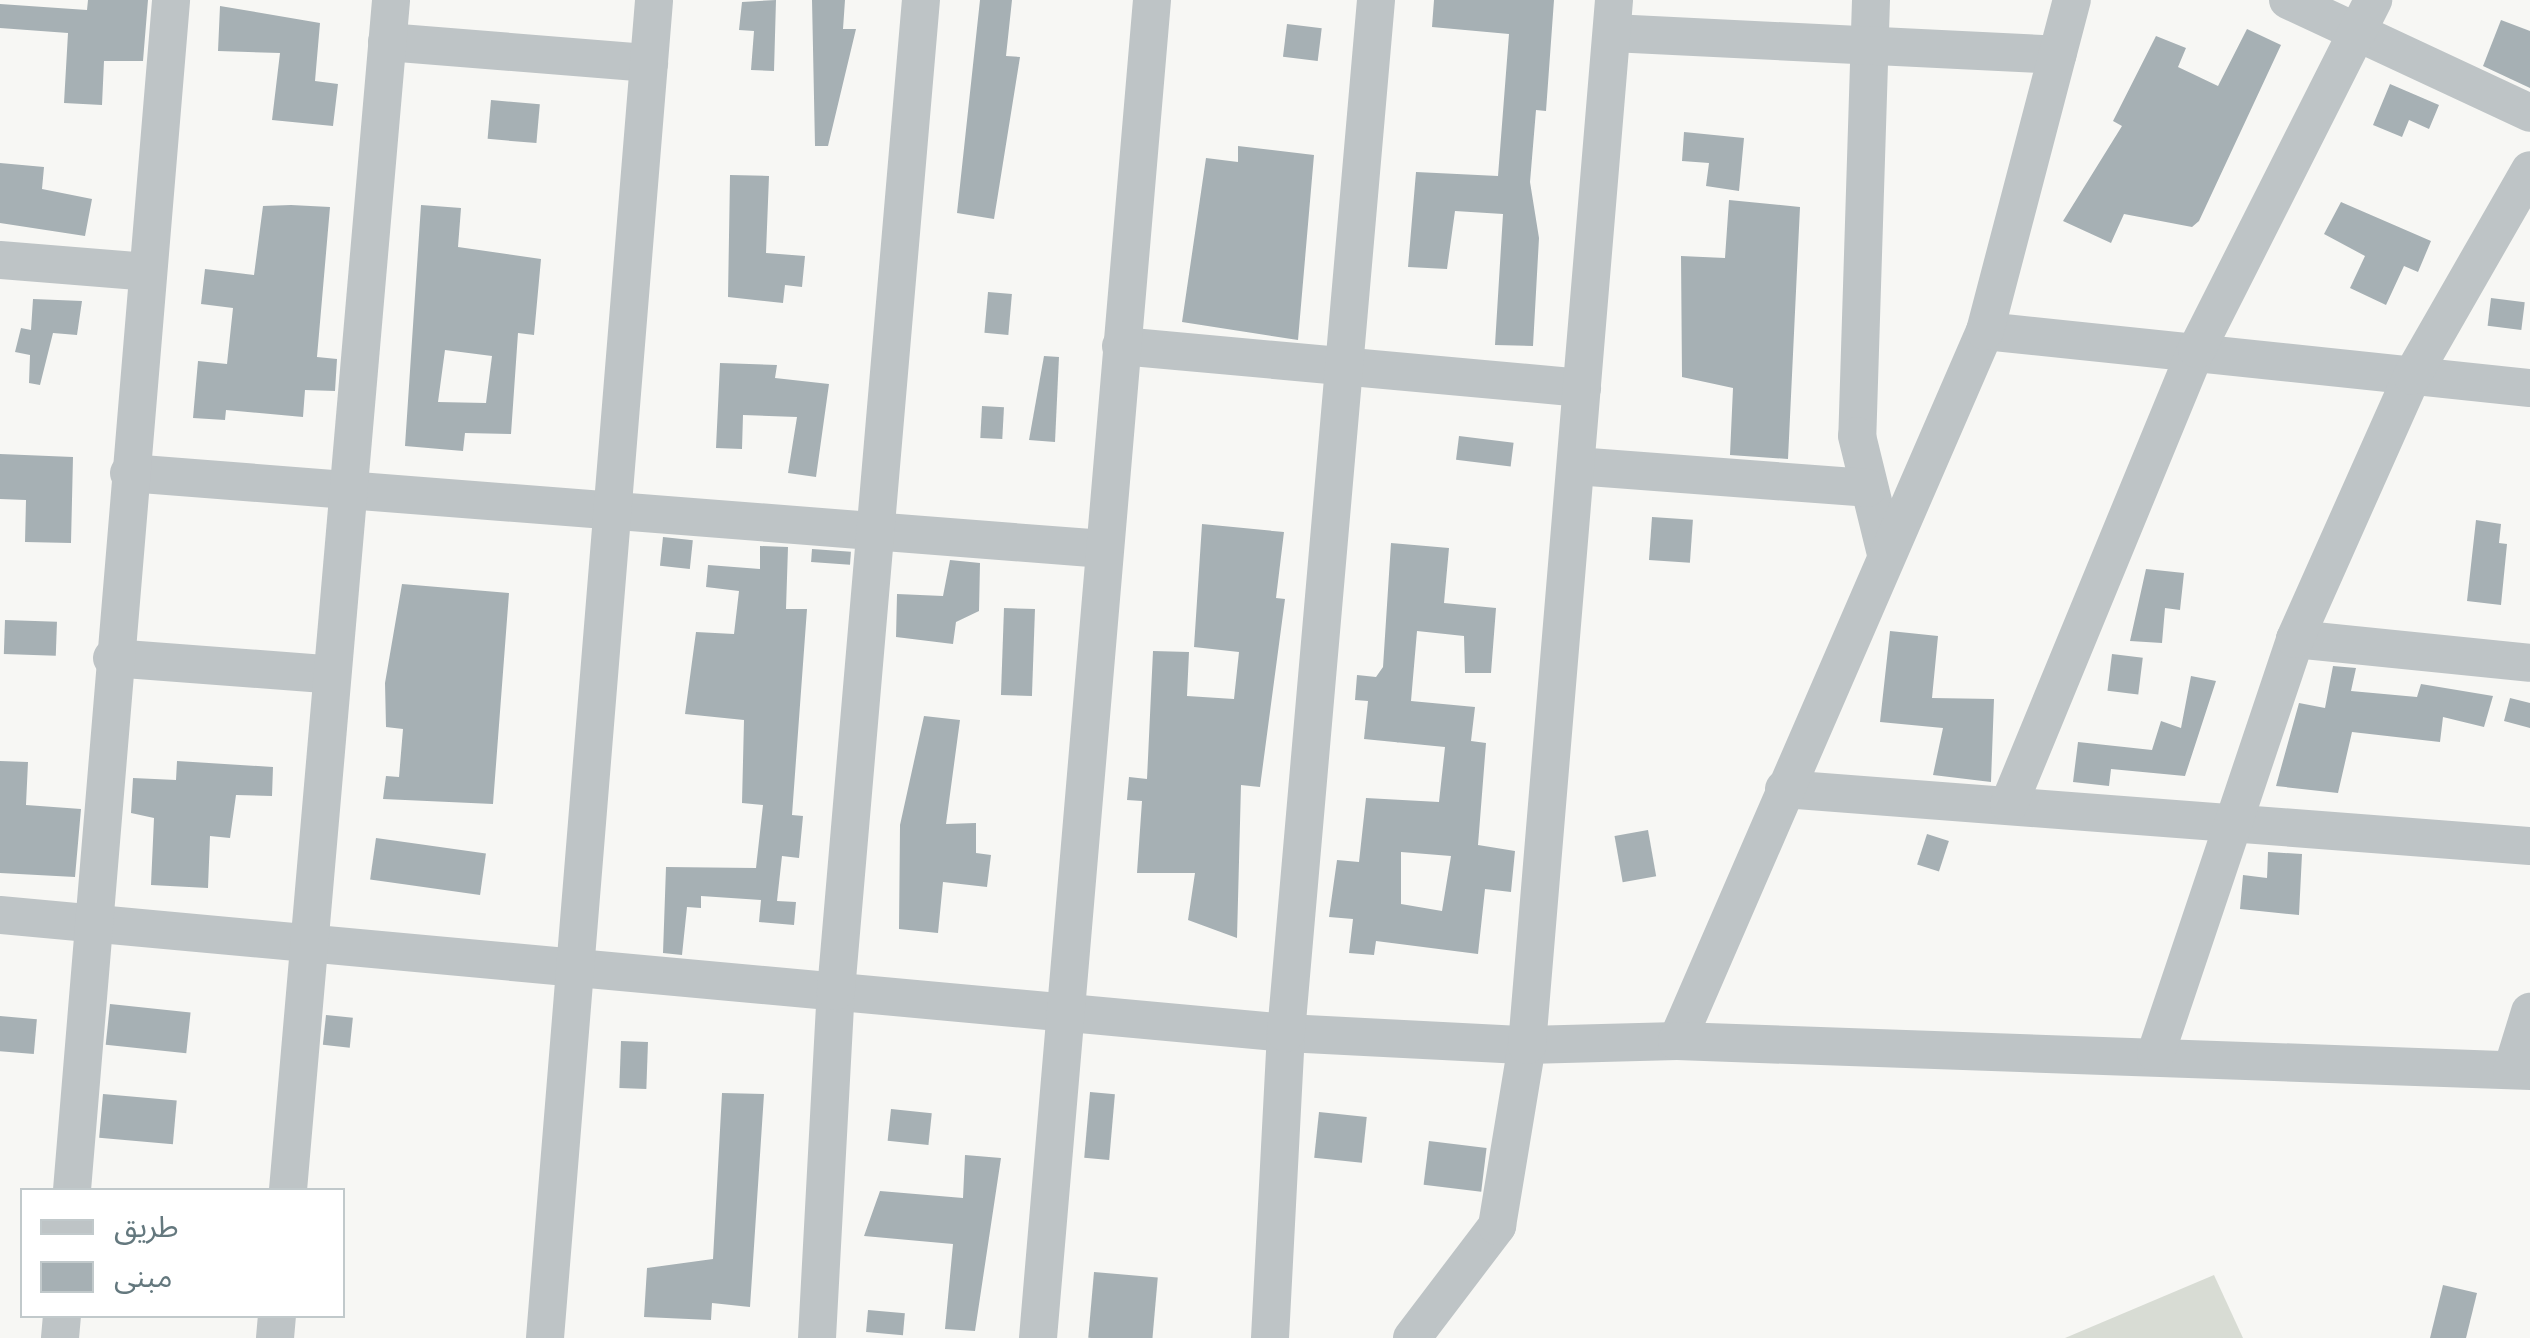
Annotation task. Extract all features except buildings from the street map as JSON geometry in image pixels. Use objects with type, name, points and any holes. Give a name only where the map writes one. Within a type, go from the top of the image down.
[{"type":"street","points":[[72,1188],[112,658],[171,0]]},
{"type":"street","points":[[288,1188],[310,944],[326,674],[348,490],[391,0]]},
{"type":"street","points":[[545,1338],[572,968],[654,0]]},
{"type":"street","points":[[817,1338],[836,991],[921,0]]},
{"type":"street","points":[[1038,1338],[1062,1012],[1152,0]]},
{"type":"street","points":[[1270,1338],[1286,1032],[1376,0]]},
{"type":"street","points":[[1871,0],[1857,436],[1886,554]]},
{"type":"street","points":[[1678,1040],[1984,331],[2072,0]]},
{"type":"street","points":[[2288,0],[2366,15],[2530,113]]},
{"type":"street","points":[[2009,804],[2197,348],[2366,15]]},
{"type":"street","points":[[1412,1338],[1497,1226],[1527,1045],[1613,17],[1869,44],[2058,55]]},
{"type":"street","points":[[387,42],[649,64]]},
{"type":"street","points":[[2156,1053],[2225,828],[2296,640],[2412,376],[2530,170]]},
{"type":"street","points":[[0,260],[148,272]]},
{"type":"street","points":[[1984,331],[2197,348],[2530,388]]},
{"type":"street","points":[[1121,346],[1582,388]]},
{"type":"street","points":[[1576,466],[1867,488]]},
{"type":"street","points":[[130,473],[1104,548]]},
{"type":"street","points":[[2296,640],[2530,662]]},
{"type":"street","points":[[112,658],[326,674]]},
{"type":"street","points":[[1784,789],[2009,804],[2225,828],[2530,846]]},
{"type":"street","points":[[0,915],[1286,1032],[1527,1045],[1678,1040],[2156,1053],[2521,1070],[2530,1012]]},
{"type":"shaded area","points":[[2214,1275],[2243,1338],[2065,1338]]}]
